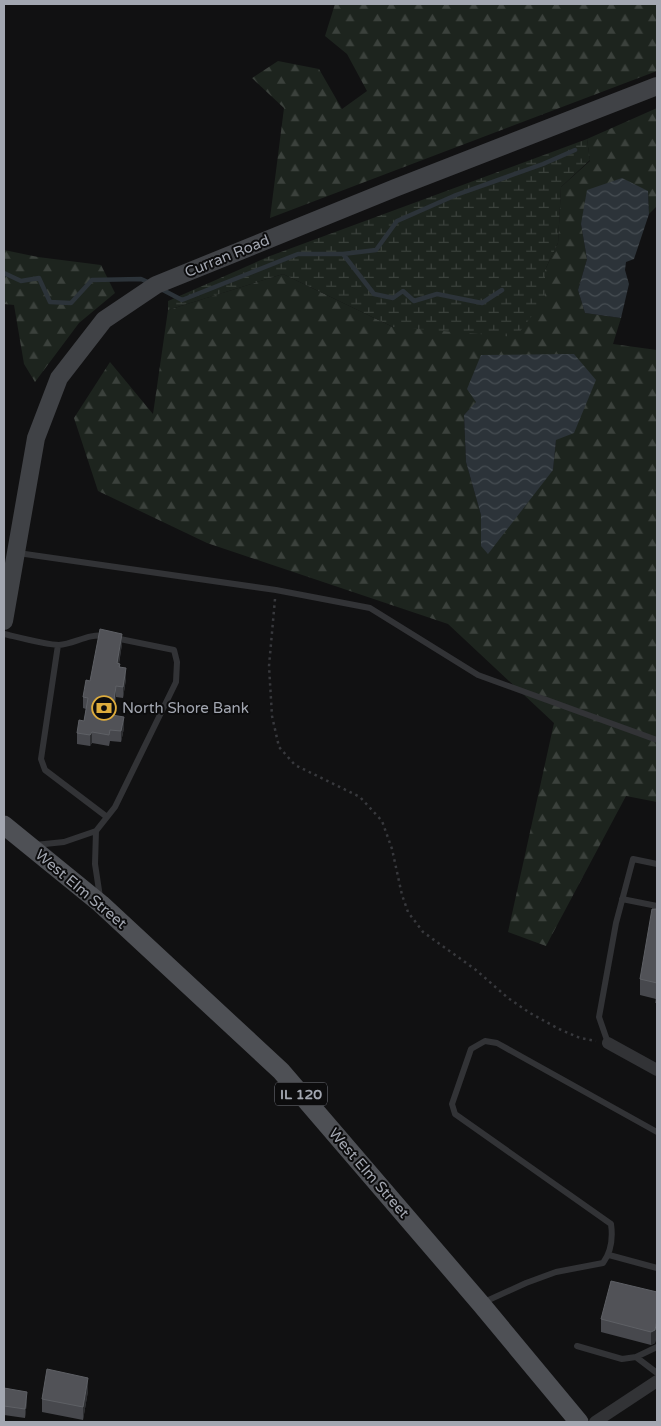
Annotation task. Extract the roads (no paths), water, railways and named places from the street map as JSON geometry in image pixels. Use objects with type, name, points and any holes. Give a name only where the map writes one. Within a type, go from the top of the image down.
[{"type":"main road","name":"West Elm Street","points":[[4,825],[101,904],[281,1071],[481,1304],[579,1422]]},
{"type":"street","name":"Curran Road","points":[[4,621],[36,438],[59,378],[104,320],[156,285],[395,188],[657,86]]},
{"type":"street","points":[[608,1043],[657,1070]]},
{"type":"street","points":[[595,1422],[657,1381]]},
{"type":"lane","points":[[16,553],[276,590],[370,608],[478,675],[657,740]]},
{"type":"lane","points":[[4,634],[58,645],[100,635],[174,650],[177,662],[176,682],[115,807],[96,832],[95,864],[101,904]]},
{"type":"lane","points":[[58,645],[41,760],[45,770],[107,817]]},
{"type":"lane","points":[[29,846],[64,842],[96,832]]},
{"type":"lane","points":[[608,1043],[599,1017],[622,899],[633,859],[657,864]]},
{"type":"lane","points":[[622,899],[657,906]]},
{"type":"lane","points":[[481,1304],[526,1283],[556,1272],[603,1263],[609,1255],[612,1233],[611,1224],[455,1114],[452,1104],[471,1049],[485,1041],[497,1043],[657,1132]]},
{"type":"lane","points":[[609,1255],[657,1268]]},
{"type":"lane","points":[[577,1346],[622,1359],[636,1357],[657,1348]]},
{"type":"lane","points":[[636,1357],[657,1373]]},
{"type":"water","points":[[622,178],[648,191],[649,214],[634,259],[626,262],[625,270],[629,284],[621,318],[585,313],[578,290],[587,259],[581,224],[587,190]]},
{"type":"water","points":[[574,354],[596,380],[574,433],[556,440],[553,470],[488,554],[481,546],[481,515],[466,462],[464,415],[476,402],[467,389],[481,355]]},
{"type":"waterway","points":[[343,254],[376,250],[397,221],[456,195],[543,164],[575,150]]},
{"type":"waterway","points":[[161,289],[182,300],[298,254],[343,254],[374,294],[393,298],[403,291],[414,301],[437,294],[482,303],[502,290]]},
{"type":"waterway","points":[[4,273],[21,281],[39,278],[50,302],[71,303],[92,280],[141,279],[150,283]]},
{"type":"place","name":"North Shore Bank","points":[[104,708]]}]
